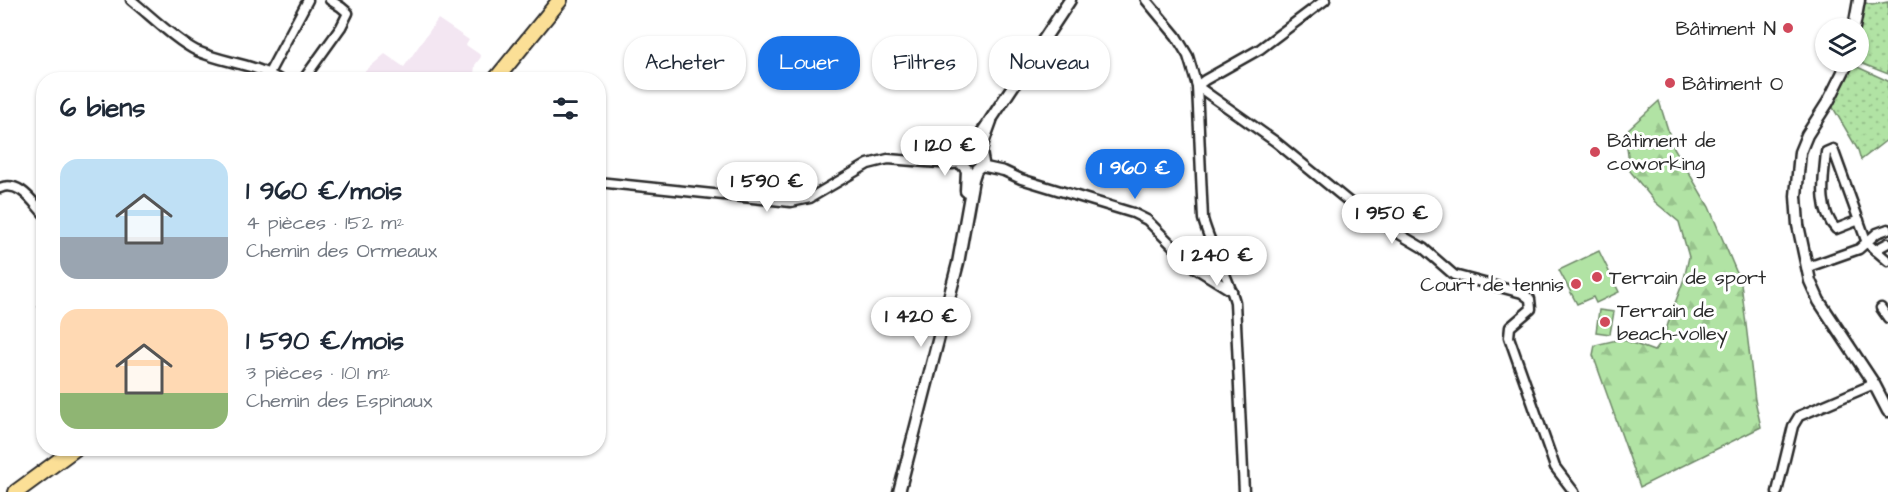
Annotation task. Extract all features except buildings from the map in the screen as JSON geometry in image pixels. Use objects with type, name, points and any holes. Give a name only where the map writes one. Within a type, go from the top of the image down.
[{"type":"main road","points":[[509,72],[523,49],[560,0]]},
{"type":"main road","points":[[502,72],[565,0]]},
{"type":"main road","points":[[15,492],[65,456]]},
{"type":"street","points":[[131,0],[197,51],[266,72]]},
{"type":"street","points":[[270,72],[308,0]]},
{"type":"street","points":[[309,72],[341,27],[348,13],[330,0]]},
{"type":"street","points":[[899,492],[957,263],[973,161],[990,121],[1071,0]]},
{"type":"street","points":[[1146,0],[1176,36],[1188,56],[1197,86],[1203,219],[1208,237],[1235,302],[1244,492]]},
{"type":"street","points":[[1197,86],[1260,49],[1325,0]]},
{"type":"street","points":[[1856,18],[1859,0]]},
{"type":"street","points":[[1843,72],[1800,152],[1796,180],[1798,225],[1810,281],[1818,301],[1874,384],[1888,411]]},
{"type":"street","points":[[1197,86],[1276,142],[1353,205],[1423,248],[1454,275],[1522,293],[1530,299],[1531,309],[1510,327],[1509,337],[1555,466],[1574,492]]},
{"type":"street","points":[[1859,220],[1836,229],[1829,222],[1823,199],[1826,152],[1833,149],[1859,220],[1867,243],[1888,261]]},
{"type":"street","points":[[606,183],[791,202],[810,198],[868,164],[888,159],[928,163],[951,160],[973,161],[1021,179],[1133,213],[1147,220],[1195,268],[1232,291]]},
{"type":"street","points":[[0,188],[11,185],[17,188],[36,206]]},
{"type":"street","points":[[1808,267],[1859,249],[1877,233],[1888,229]]},
{"type":"street","points":[[1875,250],[1888,243]]},
{"type":"street","points":[[1881,308],[1888,318]]},
{"type":"street","points":[[1777,492],[1793,426],[1799,416],[1874,384]]},
{"type":"shaded area","points":[[438,19],[469,40],[466,45],[481,57],[475,65],[474,72],[364,72],[385,54],[404,67]]},
{"type":"green space","points":[[1863,2],[1872,5],[1888,2],[1888,74],[1869,66],[1869,18],[1861,18]]},
{"type":"green space","points":[[1847,72],[1868,72],[1888,81],[1888,139],[1861,160],[1858,150],[1832,106]]},
{"type":"green space","points":[[1659,101],[1673,146],[1709,207],[1741,283],[1755,400],[1761,427],[1640,487],[1593,355],[1595,345],[1621,339],[1654,351],[1663,340],[1684,279],[1689,257],[1679,222],[1655,202],[1630,171],[1625,132]]},
{"type":"green space","name":"Terrain de sport","points":[[1599,251],[1619,292],[1596,303],[1593,297],[1577,304],[1559,270]]},
{"type":"green space","name":"Terrain de beach-volley","points":[[1599,310],[1614,312],[1610,334],[1596,332]]},
{"type":"place","name":"Bâtiment N","points":[[1788,28]]},
{"type":"place","name":"Bâtiment O","points":[[1670,83]]},
{"type":"place","name":"Bâtiment de coworking","points":[[1595,152]]},
{"type":"place","name":"Terrain de sport","points":[[1597,277]]},
{"type":"place","name":"Court de tennis","points":[[1576,284]]},
{"type":"place","name":"Terrain de beach-volley","points":[[1605,322]]}]
